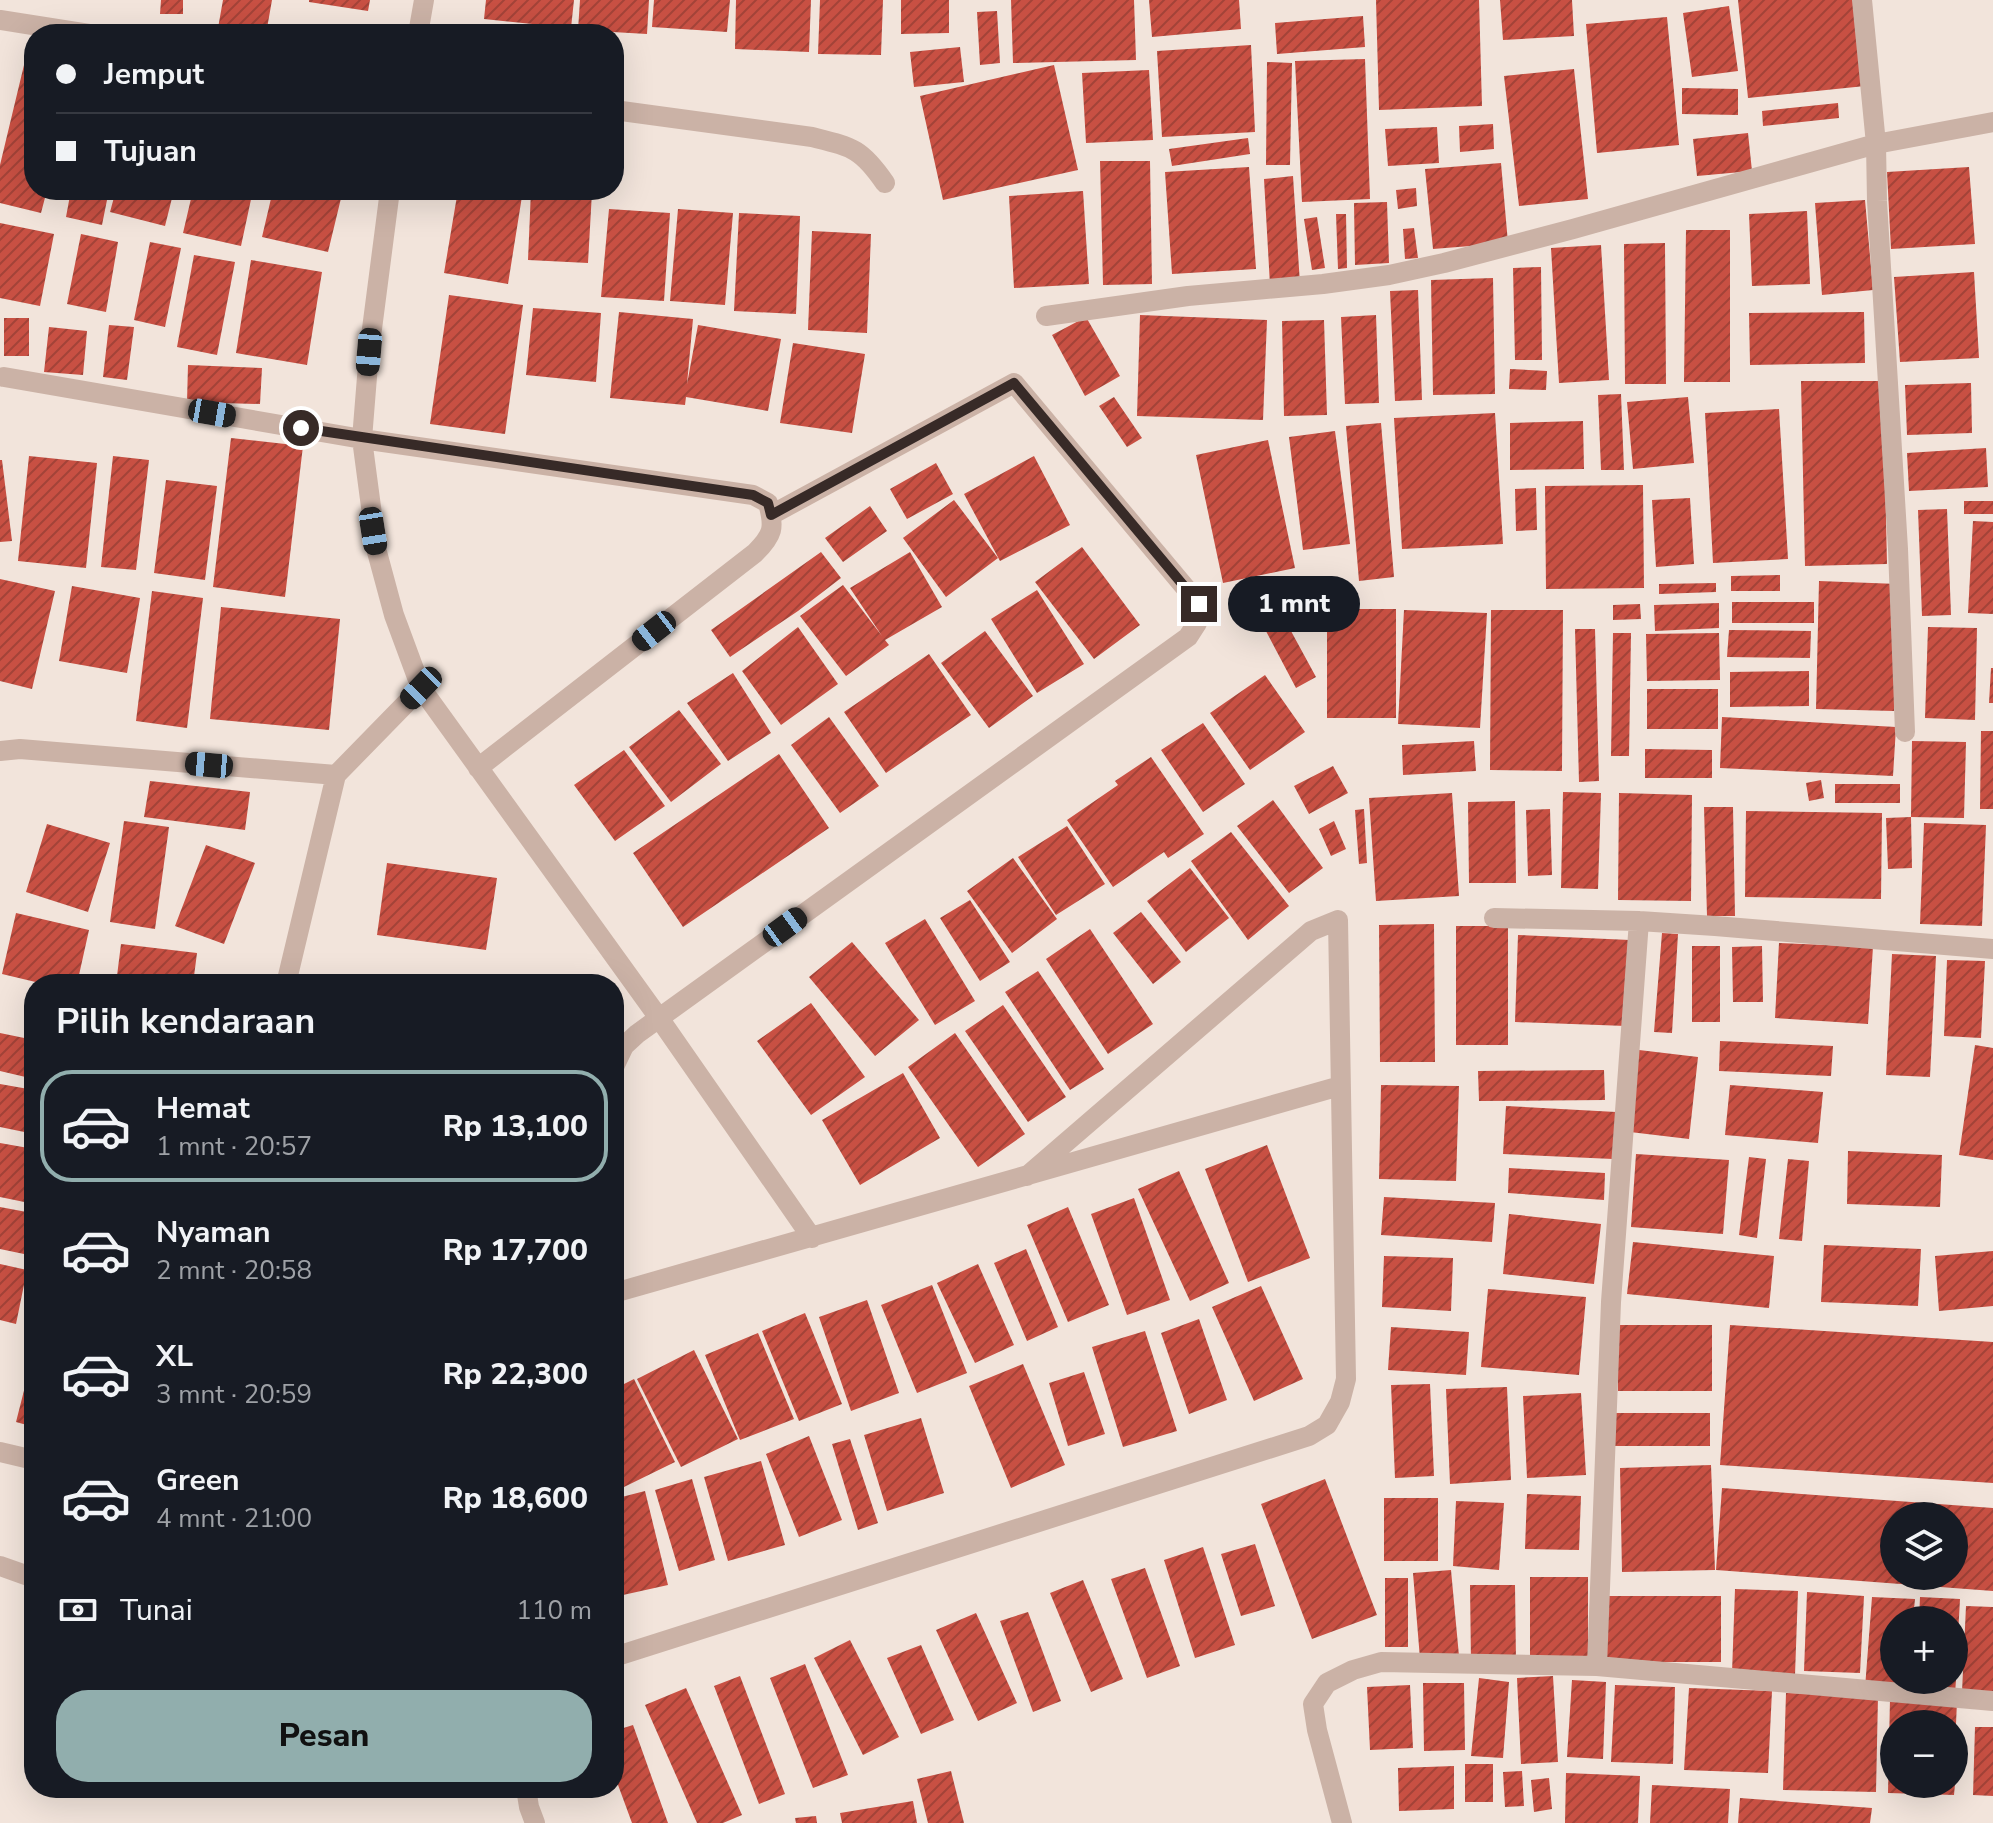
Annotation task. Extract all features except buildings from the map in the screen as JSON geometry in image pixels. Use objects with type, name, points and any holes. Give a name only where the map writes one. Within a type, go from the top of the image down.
[{"type":"street","points":[[420,24],[424,0]]},
{"type":"street","points":[[1862,0],[1876,144],[1905,732]]},
{"type":"street","points":[[0,20],[25,24]]},
{"type":"street","points":[[624,111],[812,137],[842,144],[861,153],[885,183]]},
{"type":"street","points":[[1046,316],[1188,296],[1323,284],[1402,272],[1573,229],[1876,144],[1993,122]]},
{"type":"street","points":[[389,200],[372,324],[362,439],[377,552],[394,615],[421,688],[659,1018],[812,1238]]},
{"type":"street","points":[[4,377],[362,439],[753,495],[768,503],[771,515],[769,539],[755,553],[478,768]]},
{"type":"street","points":[[624,1046],[1188,637],[1197,623],[1199,604],[1014,383],[771,515]]},
{"type":"street","points":[[288,974],[336,775],[421,688]]},
{"type":"street","points":[[0,751],[20,749],[336,775]]},
{"type":"street","points":[[1494,918],[1639,921],[1993,949]]},
{"type":"street","points":[[624,1654],[1309,1436],[1327,1425],[1340,1402],[1346,1379],[1338,920],[1311,931],[1027,1176]]},
{"type":"street","points":[[1597,1666],[1611,1302],[1639,921]]},
{"type":"street","points":[[624,1290],[1340,1086]]},
{"type":"street","points":[[0,1452],[24,1458]]},
{"type":"street","points":[[0,1566],[24,1574]]},
{"type":"street","points":[[1342,1823],[1313,1704],[1327,1683],[1353,1670],[1381,1662],[1597,1666],[1993,1701]]},
{"type":"street","points":[[528,1798],[535,1823]]},
{"type":"route","points":[[301,428],[753,495],[768,503],[771,515],[1014,383],[1199,604]]}]
